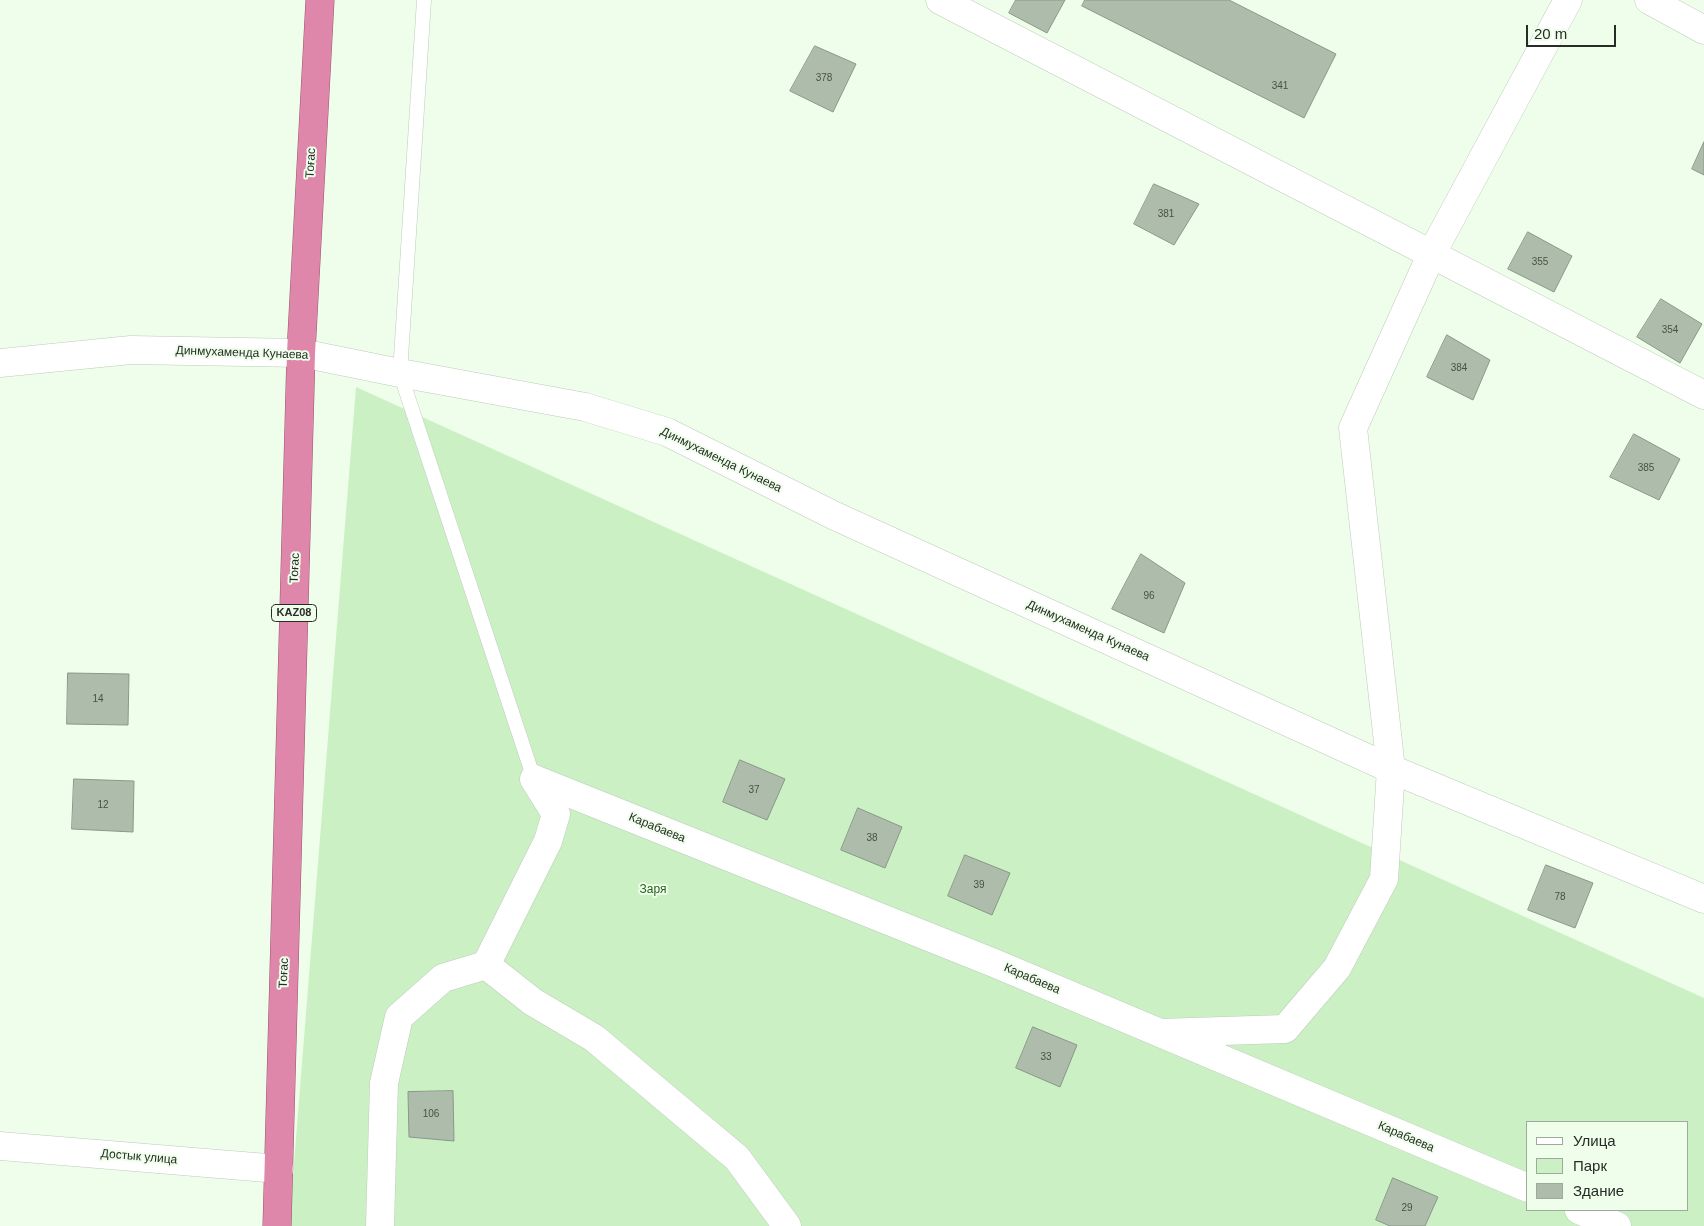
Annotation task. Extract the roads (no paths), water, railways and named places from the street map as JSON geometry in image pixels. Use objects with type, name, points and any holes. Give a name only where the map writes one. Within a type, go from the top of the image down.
[{"type":"highway","name":"Тоғас","points":[[277,1226],[301,353],[320,0]]},
{"type":"street","points":[[940,0],[1704,395]]},
{"type":"street","points":[[1160,1033],[1284,1029],[1337,968],[1384,879],[1391,769],[1354,428],[1432,253],[1568,0]]},
{"type":"street","points":[[1649,0],[1704,30]]},
{"type":"street","name":"Динмухаменда Кунаева","points":[[0,364],[131,350],[301,353],[584,407],[667,432],[835,516],[1391,769],[1704,899]]},
{"type":"street","points":[[380,1226],[384,1083],[399,1017],[443,978],[486,965],[548,841],[556,814],[534,779]]},
{"type":"street","name":"Карабаева","points":[[534,779],[985,960],[1526,1187]]},
{"type":"street","points":[[486,965],[533,1002],[594,1038],[737,1158],[788,1226]]},
{"type":"street","name":"Достык улица","points":[[0,1146],[279,1169]]},
{"type":"street","points":[[1581,1211],[1617,1226]]},
{"type":"lane","points":[[424,0],[400,373],[534,779]]},
{"type":"park label","name":"Заря","points":[[653,890]]}]
